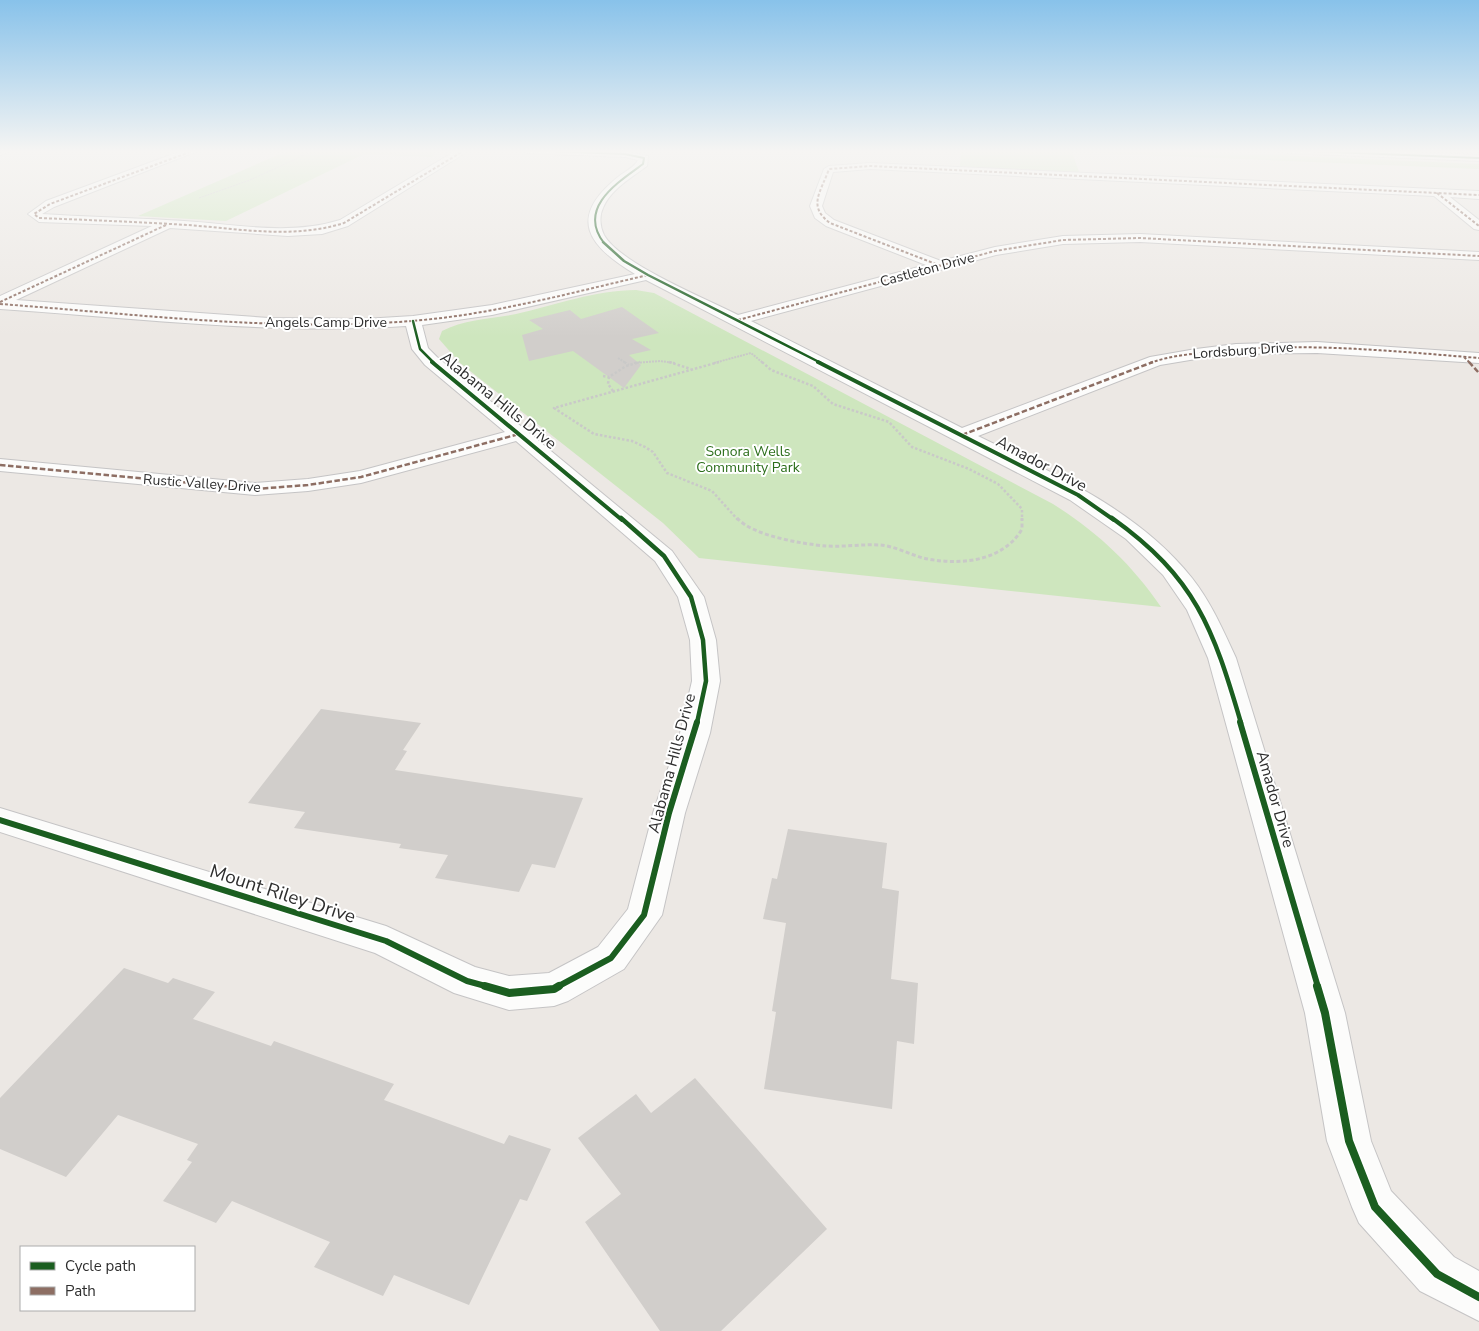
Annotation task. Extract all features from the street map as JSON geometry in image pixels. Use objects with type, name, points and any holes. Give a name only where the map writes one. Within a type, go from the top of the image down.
[{"type":"street","points":[[37,212],[34,214],[39,218],[288,232],[322,230],[344,223],[362,212]]},
{"type":"street","name":"Amador Drive","points":[[596,212],[595,231],[602,243],[613,255],[648,275],[1078,495],[1121,523],[1155,552],[1183,584],[1204,617],[1222,658],[1325,1013],[1348,1141],[1375,1207],[1438,1274],[1479,1297]]},
{"type":"street","points":[[818,212],[830,224],[941,266]]},
{"type":"street","points":[[1461,212],[1479,226]]},
{"type":"street","points":[[0,303],[168,224]]},
{"type":"street","name":"Castleton Drive","points":[[738,320],[1019,246],[1063,240],[1115,238],[1479,256]]},
{"type":"street","name":"Angels Camp Drive","points":[[0,303],[287,324],[364,324],[413,321],[510,306],[648,275]]},
{"type":"street","name":"Alabama Hills Drive","points":[[413,321],[420,349],[430,361],[664,556],[691,596],[703,640],[706,681],[695,733],[669,813],[644,915],[611,958],[554,989]]},
{"type":"street","name":"Lordsburg Drive","points":[[962,435],[1156,361],[1190,354],[1275,346],[1471,357]]},
{"type":"street","points":[[1471,357],[1479,373]]},
{"type":"street","name":"Rustic Valley Drive","points":[[0,465],[206,485],[264,488],[308,485],[361,476],[519,434]]},
{"type":"street","name":"Mount Riley Drive","points":[[0,820],[31,828],[386,941],[467,981],[509,993],[554,989]]},
{"type":"path","points":[[751,352],[771,370],[813,386],[833,404],[889,422],[912,447],[920,452],[969,469],[998,484],[1008,492],[1022,509],[1022,529],[1014,542],[992,556],[961,561],[925,558],[881,545],[826,546],[766,535],[735,519],[726,503],[712,491],[666,473],[653,452],[645,447],[632,441],[594,434],[554,408],[613,391],[751,352]]},
{"type":"path","points":[[618,358],[629,365]]},
{"type":"path","points":[[613,391],[608,384],[609,377],[617,370],[629,365],[663,360],[691,369]]},
{"type":"path","points":[[602,376],[609,377]]},
{"type":"green space","points":[[147,212],[244,212],[226,221],[138,216]]},
{"type":"green space","name":"Sonora Wells Community Park","points":[[636,290],[654,293],[1053,504],[1099,537],[1138,576],[1161,607],[699,558],[663,523],[460,363],[439,339],[442,331],[459,324],[516,314],[606,292]]},
{"type":"building","points":[[622,307],[659,333],[632,339],[651,350],[629,355],[641,365],[624,388],[573,351],[529,361],[522,335],[543,329],[529,320],[570,310],[581,319]]},
{"type":"building","points":[[321,709],[421,723],[403,750],[407,751],[395,770],[583,798],[555,868],[532,864],[519,892],[435,878],[448,855],[399,848],[401,844],[294,828],[305,812],[248,803]]},
{"type":"building","points":[[788,829],[887,843],[882,888],[899,891],[891,979],[918,983],[914,1044],[897,1041],[892,1109],[764,1089],[776,1012],[772,1011],[786,923],[763,919],[772,878],[777,879]]},
{"type":"building","points":[[124,968],[168,983],[173,978],[215,992],[193,1019],[271,1046],[274,1041],[394,1084],[384,1100],[504,1144],[509,1135],[551,1149],[527,1201],[520,1199],[469,1305],[394,1275],[383,1296],[314,1267],[330,1242],[232,1201],[216,1223],[163,1201],[192,1162],[187,1160],[198,1144],[118,1115],[66,1177],[0,1149],[0,1098]]},
{"type":"building","points":[[695,1078],[827,1229],[721,1331],[660,1331],[585,1222],[621,1194],[578,1138],[636,1094],[651,1113]]},
{"type":"marked path","points":[[37,212],[34,214],[39,218],[129,221],[288,232],[322,230],[344,223],[362,212]]},
{"type":"marked path","points":[[818,212],[830,223],[941,266]]},
{"type":"marked path","points":[[1461,212],[1479,226]]},
{"type":"marked path","points":[[0,302],[166,225]]},
{"type":"marked path","points":[[738,320],[995,251],[1063,240],[1140,238],[1479,256]]},
{"type":"marked path","points":[[0,304],[269,323],[364,324],[413,321],[492,310],[648,275]]},
{"type":"marked path","points":[[962,435],[1156,361],[1196,354],[1236,349],[1277,347],[1358,349],[1479,358]]},
{"type":"marked path","points":[[1464,357],[1479,373]]},
{"type":"marked path","points":[[0,465],[255,489],[308,485],[361,477],[519,434]]},
{"type":"cycle path","points":[[596,212],[594,222],[597,235],[608,248],[624,261],[1078,495],[1147,545],[1183,583],[1200,610],[1222,658],[1325,1013],[1349,1141],[1375,1207],[1437,1274],[1479,1297]]},
{"type":"cycle path","points":[[0,820],[31,828],[386,941],[467,981],[509,993],[554,989],[611,958],[644,915],[669,813],[695,733],[706,681],[703,640],[691,597],[664,556],[431,361],[420,349],[413,321]]}]
